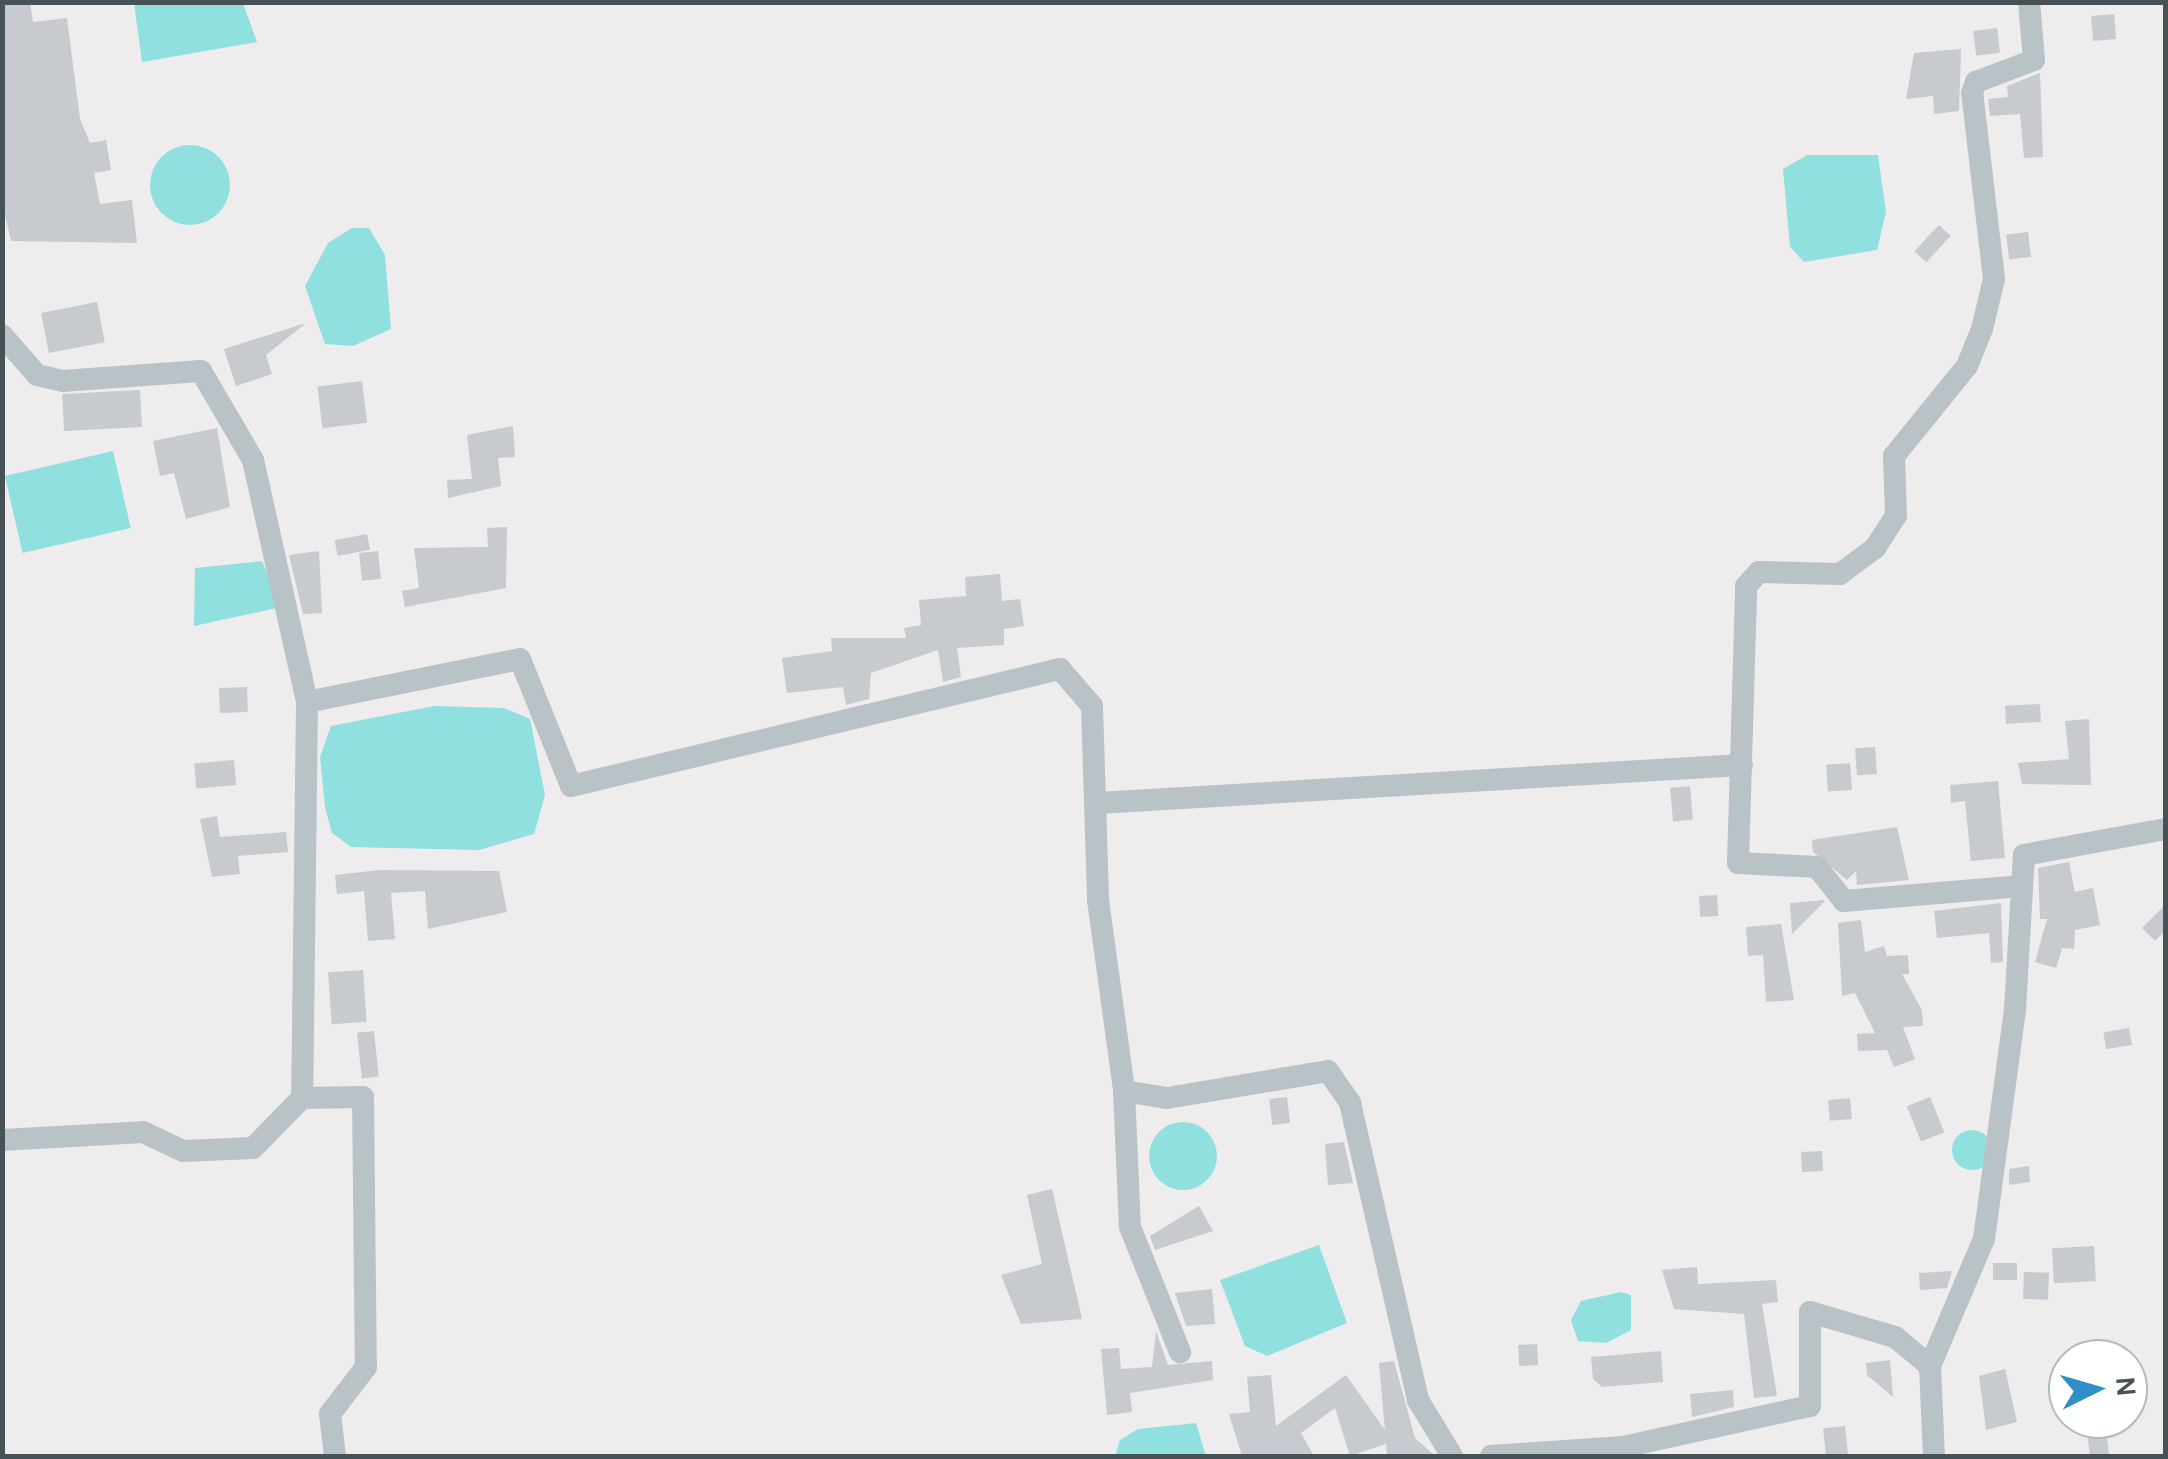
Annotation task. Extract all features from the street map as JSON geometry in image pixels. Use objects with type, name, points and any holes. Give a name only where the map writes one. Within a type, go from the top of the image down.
[{"type":"street","points":[[2022,886],[1844,901],[1817,867],[1738,864],[1750,576],[1840,574],[1875,548],[1896,516],[1894,456],[1967,366],[1982,329],[1994,279],[1972,93],[1976,82],[2034,60],[2029,2]]},
{"type":"street","points":[[2,335],[38,375],[62,382],[201,371],[253,460],[308,702],[302,1098],[253,1148],[183,1151],[144,1132],[2,1140]]},
{"type":"street","points":[[308,702],[520,659],[571,786],[1060,669],[1092,706],[1098,900],[1124,1091],[1130,1228],[1180,1352]]},
{"type":"street","points":[[1098,803],[1742,765]]},
{"type":"street","points":[[1934,1456],[1930,1366],[1984,1239],[2024,854],[2166,829]]},
{"type":"street","points":[[1124,1091],[1168,1098],[1328,1071],[1350,1103],[1418,1400],[1452,1456]]},
{"type":"street","points":[[302,1098],[363,1097],[366,1367],[330,1414],[335,1456]]},
{"type":"street","points":[[1491,1456],[1623,1448],[1810,1406],[1810,1312],[1896,1337],[1930,1366]]},
{"type":"water","points":[[134,3],[243,3],[257,42],[142,62]]},
{"type":"water","points":[[190,145],[205,148],[218,157],[227,170],[227,200],[218,213],[205,222],[190,225],[175,222],[162,213],[153,200],[150,185],[153,170],[162,157],[175,148]]},
{"type":"water","points":[[1807,155],[1878,155],[1886,212],[1877,250],[1804,262],[1790,247],[1783,169]]},
{"type":"water","points":[[352,228],[369,228],[385,255],[391,329],[353,346],[325,344],[305,286],[328,243]]},
{"type":"water","points":[[113,451],[131,528],[23,553],[5,476]]},
{"type":"water","points":[[262,561],[281,607],[194,626],[195,568]]},
{"type":"water","points":[[434,706],[504,708],[530,719],[545,795],[534,834],[479,850],[351,847],[332,833],[325,807],[320,757],[331,726]]},
{"type":"water","points":[[1183,1122],[1207,1132],[1217,1156],[1207,1180],[1183,1190],[1159,1180],[1149,1156],[1159,1132]]},
{"type":"water","points":[[1972,1130],[1986,1136],[1992,1150],[1986,1164],[1972,1170],[1958,1164],[1952,1150],[1958,1136]]},
{"type":"water","points":[[1319,1245],[1347,1323],[1267,1356],[1245,1346],[1220,1280]]},
{"type":"water","points":[[1621,1292],[1631,1295],[1631,1330],[1606,1343],[1578,1341],[1571,1320],[1581,1301]]},
{"type":"water","points":[[1196,1423],[1206,1456],[1115,1456],[1120,1440],[1138,1429]]},
{"type":"building","points":[[2,2],[30,2],[33,22],[67,18],[80,119],[90,143],[106,140],[111,170],[94,173],[100,204],[132,200],[137,243],[11,241],[2,201]]},
{"type":"building","points":[[2114,14],[2116,39],[2093,41],[2091,16]]},
{"type":"building","points":[[1997,28],[2000,53],[1976,56],[1973,31]]},
{"type":"building","points":[[1961,49],[1959,111],[1934,114],[1933,96],[1906,99],[1914,53]]},
{"type":"building","points":[[2040,73],[2043,157],[2024,158],[2020,114],[1990,116],[1988,99],[2008,97],[2007,86]]},
{"type":"building","points":[[1939,225],[1951,236],[1926,262],[1914,251]]},
{"type":"building","points":[[2028,232],[2031,257],[2009,259],[2006,235]]},
{"type":"building","points":[[97,302],[105,342],[49,353],[41,313]]},
{"type":"building","points":[[306,323],[266,355],[272,374],[236,386],[224,349]]},
{"type":"building","points":[[362,381],[367,423],[322,428],[317,386]]},
{"type":"building","points":[[140,390],[142,427],[64,431],[62,394]]},
{"type":"building","points":[[513,426],[515,457],[498,458],[501,486],[448,498],[447,480],[472,479],[467,435]]},
{"type":"building","points":[[217,428],[230,507],[186,519],[174,473],[160,476],[153,441]]},
{"type":"building","points":[[507,527],[506,588],[405,607],[402,591],[419,588],[414,548],[488,547],[487,528]]},
{"type":"building","points":[[367,534],[370,550],[338,556],[335,540]]},
{"type":"building","points":[[319,551],[322,613],[303,614],[289,555]]},
{"type":"building","points":[[378,551],[381,579],[362,581],[359,553]]},
{"type":"building","points":[[1000,574],[1002,601],[1020,599],[1024,626],[1004,629],[1004,645],[957,648],[961,677],[943,682],[938,650],[871,673],[869,699],[846,705],[843,687],[787,693],[782,658],[832,651],[831,638],[906,638],[904,628],[921,625],[919,600],[966,596],[965,577]]},
{"type":"building","points":[[247,687],[248,712],[220,713],[219,688]]},
{"type":"building","points":[[2040,704],[2041,722],[2006,724],[2005,706]]},
{"type":"building","points":[[2089,719],[2091,785],[2022,784],[2018,763],[2069,759],[2065,721]]},
{"type":"building","points":[[1875,747],[1877,774],[1857,775],[1855,748]]},
{"type":"building","points":[[234,760],[236,785],[196,788],[194,763]]},
{"type":"building","points":[[1850,763],[1852,790],[1828,792],[1826,765]]},
{"type":"building","points":[[1998,781],[2005,858],[1971,861],[1965,801],[1951,803],[1950,785]]},
{"type":"building","points":[[1690,786],[1693,820],[1673,822],[1670,788]]},
{"type":"building","points":[[217,816],[220,837],[286,832],[288,852],[238,856],[240,874],[212,877],[200,819]]},
{"type":"building","points":[[1897,827],[1909,880],[1857,885],[1856,871],[1847,880],[1813,852],[1812,840]]},
{"type":"building","points":[[2069,862],[2075,892],[2093,888],[2100,925],[2075,930],[2074,949],[2062,948],[2056,968],[2035,962],[2047,919],[2040,919],[2038,868]]},
{"type":"building","points":[[380,870],[499,871],[507,912],[428,929],[425,891],[391,893],[395,939],[368,941],[364,891],[337,894],[335,875]]},
{"type":"building","points":[[1717,895],[1718,916],[1700,917],[1699,896]]},
{"type":"building","points":[[1825,901],[1792,934],[1790,903]]},
{"type":"building","points":[[2001,903],[2003,962],[1991,963],[1989,933],[1937,938],[1934,911]]},
{"type":"building","points":[[2166,904],[2166,930],[2155,941],[2142,928]]},
{"type":"building","points":[[1861,920],[1865,952],[1884,946],[1887,956],[1908,955],[1909,974],[1902,974],[1922,1010],[1923,1026],[1903,1027],[1915,1059],[1894,1067],[1887,1050],[1858,1051],[1857,1034],[1875,1033],[1855,993],[1842,996],[1838,923]]},
{"type":"building","points":[[1781,924],[1794,1000],[1766,1002],[1763,955],[1748,956],[1746,927]]},
{"type":"building","points":[[363,970],[367,1022],[332,1024],[328,972]]},
{"type":"building","points":[[2129,1028],[2132,1045],[2106,1049],[2103,1033]]},
{"type":"building","points":[[374,1031],[379,1077],[362,1079],[357,1033]]},
{"type":"building","points":[[1287,1097],[1290,1123],[1272,1125],[1269,1099]]},
{"type":"building","points":[[1930,1097],[1944,1132],[1921,1142],[1907,1106]]},
{"type":"building","points":[[1850,1098],[1852,1119],[1830,1121],[1828,1100]]},
{"type":"building","points":[[1344,1142],[1353,1183],[1328,1185],[1325,1144]]},
{"type":"building","points":[[1822,1151],[1823,1171],[1802,1172],[1801,1152]]},
{"type":"building","points":[[2029,1166],[2030,1182],[2009,1185],[2009,1169]]},
{"type":"building","points":[[1052,1189],[1082,1319],[1021,1324],[1001,1275],[1042,1264],[1027,1195]]},
{"type":"building","points":[[1199,1206],[1213,1231],[1155,1250],[1150,1236]]},
{"type":"building","points":[[2094,1246],[2096,1281],[2054,1283],[2052,1248]]},
{"type":"building","points":[[1993,1263],[2017,1263],[2017,1280],[1993,1280]]},
{"type":"building","points":[[1697,1267],[1698,1284],[1776,1280],[1778,1302],[1762,1304],[1777,1396],[1754,1398],[1744,1314],[1674,1309],[1662,1270]]},
{"type":"building","points":[[1952,1271],[1947,1288],[1920,1290],[1919,1273]]},
{"type":"building","points":[[2024,1272],[2049,1273],[2048,1300],[2023,1299]]},
{"type":"building","points":[[1212,1289],[1215,1324],[1186,1326],[1175,1293]]},
{"type":"building","points":[[1156,1331],[1168,1365],[1212,1361],[1213,1380],[1130,1393],[1132,1412],[1107,1415],[1101,1349],[1119,1348],[1121,1369],[1152,1367]]},
{"type":"building","points":[[1537,1344],[1538,1365],[1519,1366],[1518,1345]]},
{"type":"building","points":[[1661,1351],[1663,1382],[1602,1387],[1593,1379],[1591,1357]]},
{"type":"building","points":[[1890,1360],[1893,1397],[1867,1375],[1866,1363]]},
{"type":"building","points":[[1394,1361],[1415,1438],[1434,1455],[1387,1456],[1386,1444],[1350,1456],[1335,1408],[1301,1433],[1314,1456],[1242,1456],[1229,1414],[1250,1412],[1247,1377],[1271,1375],[1276,1426],[1346,1375],[1385,1430],[1379,1363]]},
{"type":"building","points":[[2005,1369],[2017,1422],[1986,1430],[1979,1376]]},
{"type":"building","points":[[1733,1390],[1734,1407],[1692,1417],[1690,1394]]},
{"type":"building","points":[[1845,1426],[1848,1456],[1826,1456],[1823,1428]]},
{"type":"building","points":[[2088,1439],[2107,1439],[2109,1456],[2090,1456]]}]
